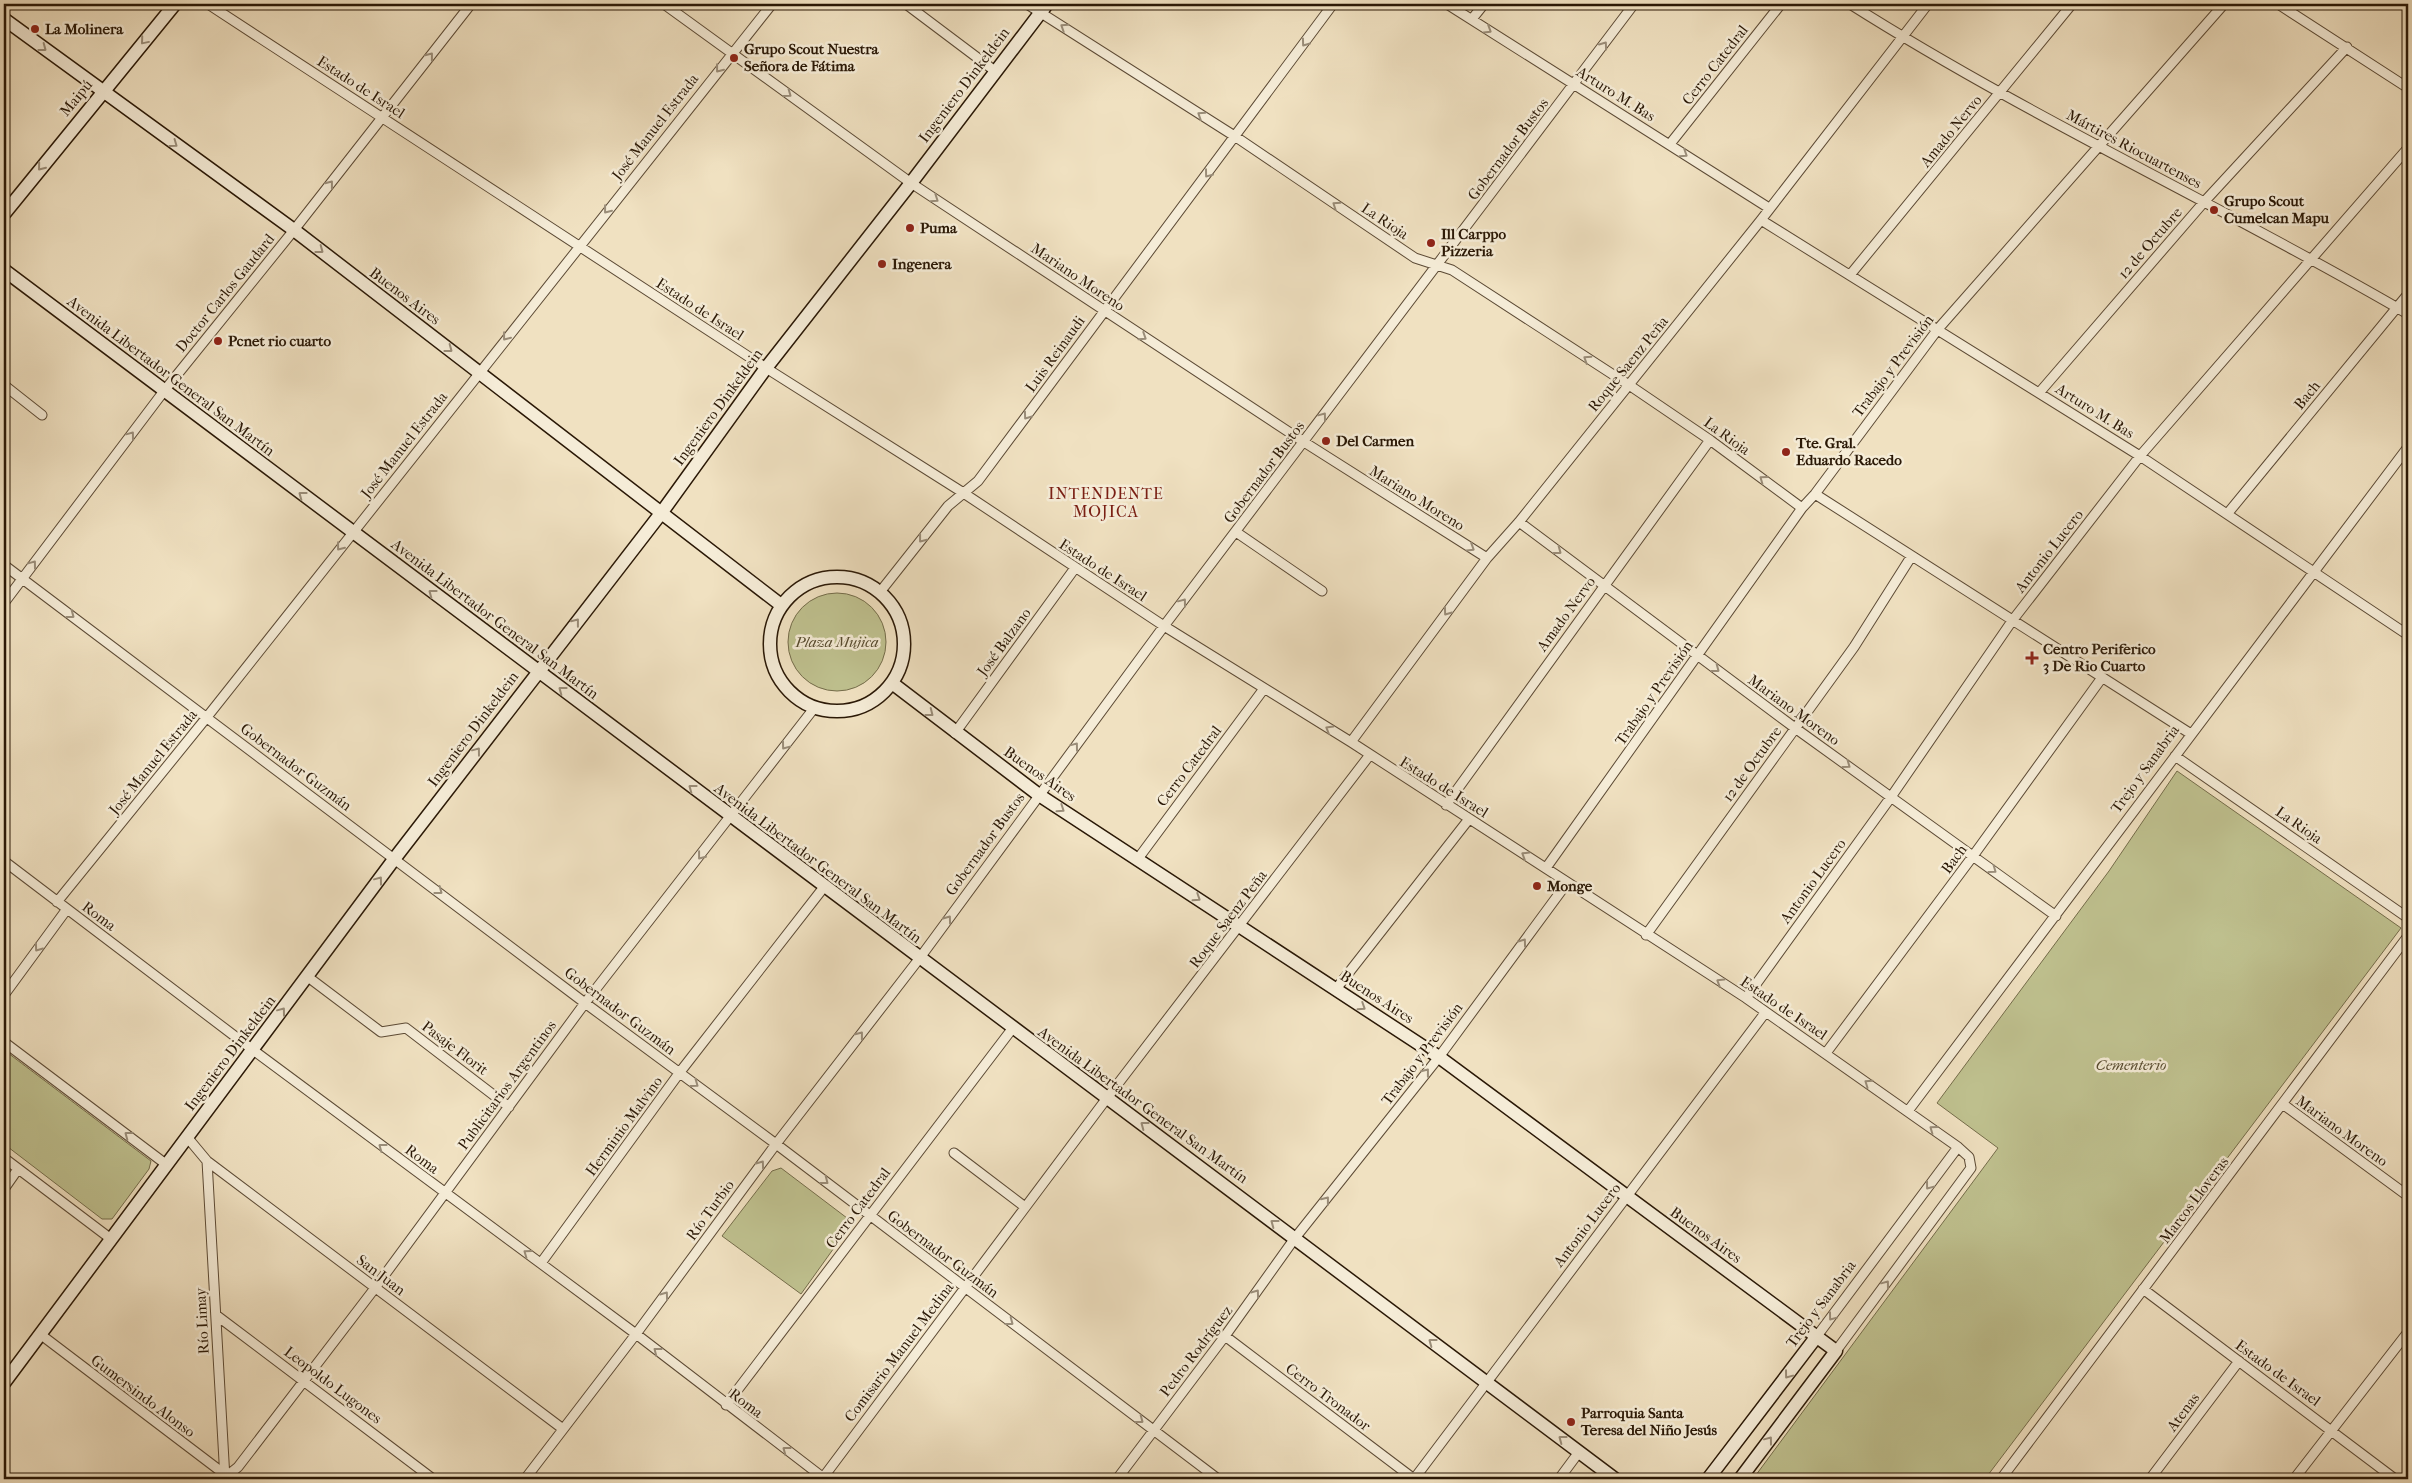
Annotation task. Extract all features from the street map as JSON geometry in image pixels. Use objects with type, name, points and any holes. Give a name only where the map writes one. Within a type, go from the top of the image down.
[{"type":"main road","name":"Maipú","points":[[4,214],[175,4]]},
{"type":"main road","name":"Ingeniero Dinkeldein","points":[[4,1383],[395,858],[662,512],[766,368],[911,183],[1044,8]]},
{"type":"main road","name":"Buenos Aires","points":[[4,19],[294,230],[781,605]]},
{"type":"main road","name":"Avenida Libertador General San Martín","points":[[4,270],[1012,1029],[1295,1238],[1615,1479]]},
{"type":"main road","points":[[839,576],[861,581],[880,592],[894,607],[902,626],[904,645],[901,665],[892,683],[876,698],[857,708],[836,711],[814,707],[799,699],[786,687],[776,672],[770,655],[773,620],[781,605],[797,589],[810,582],[817,579],[839,576]]},
{"type":"main road","name":"Buenos Aires","points":[[892,683],[955,733],[1039,794],[1439,1057],[1836,1351]]},
{"type":"main road","name":"Trejo y Sanabria","points":[[1708,1479],[1817,1336]]},
{"type":"main road","points":[[1740,1479],[1836,1351]]},
{"type":"street","name":"Estado de Israel","points":[[208,4],[766,368],[962,492],[1263,690],[1351,742],[1369,756],[1546,868],[1646,936],[1746,998],[1958,1147],[1969,1157],[1971,1168],[1836,1351]]},
{"type":"street","name":"Doctor Carlos Gaudard","points":[[4,603],[164,391],[294,230],[471,4]]},
{"type":"street","name":"Mariano Moreno","points":[[664,4],[911,183],[1304,442],[1487,558]]},
{"type":"street","name":"José Manuel Estrada","points":[[58,902],[207,717],[731,53],[772,4]]},
{"type":"street","points":[[906,4],[995,71]]},
{"type":"street","name":"La Rioja","points":[[1027,4],[1044,8],[1415,258],[1452,270],[1629,385],[1710,440],[1802,508]]},
{"type":"street","name":"Luis Reinaudi","points":[[880,592],[948,506],[962,492],[978,481],[1236,137],[1333,4]]},
{"type":"street","name":"Arturo M. Bas","points":[[1447,4],[1769,208]]},
{"type":"street","points":[[1472,19],[1484,4]]},
{"type":"street","name":"Gobernador Bustos","points":[[919,959],[1164,626],[1634,4]]},
{"type":"street","name":"Cerro Catedral","points":[[1670,144],[1781,4]]},
{"type":"street","name":"Mártires Riocuartenses","points":[[1850,4],[1903,37],[2097,146],[2204,202],[2408,314]]},
{"type":"street","name":"Roque Saenz Peña","points":[[1351,742],[1487,558],[1519,522],[1761,220],[1928,4]]},
{"type":"street","name":"Amado Nervo","points":[[1850,275],[2072,4]]},
{"type":"street","name":"Trabajo y Previsión","points":[[1546,868],[1802,508],[1815,494],[1938,329],[2097,146],[2224,4]]},
{"type":"street","points":[[2278,4],[2408,88]]},
{"type":"street","name":"12 de Octubre","points":[[2039,393],[2204,202],[2347,48]]},
{"type":"street","name":"Antonio Lucero","points":[[1746,998],[1891,797],[2012,621],[2140,456],[2408,148]]},
{"type":"street","name":"Arturo M. Bas","points":[[1761,220],[2140,456],[2314,570],[2408,635]]},
{"type":"street","name":"Bach","points":[[2228,513],[2408,294]]},
{"type":"street","points":[[4,384],[42,415]]},
{"type":"street","name":"Amado Nervo","points":[[1446,805],[1710,440]]},
{"type":"street","name":"Trejo y Sanabria","points":[[1908,1111],[2408,447]]},
{"type":"street","points":[[1815,494],[2191,734]]},
{"type":"street","name":"Mariano Moreno","points":[[1519,522],[1794,728],[2056,916]]},
{"type":"street","points":[[1236,532],[1322,592]]},
{"type":"street","name":"12 de Octubre","points":[[1646,936],[1854,647],[1912,557]]},
{"type":"street","name":"Gobernador Guzmán","points":[[4,565],[585,1003],[776,1144],[1218,1479]]},
{"type":"street","name":"José Balzano","points":[[955,733],[1075,568]]},
{"type":"street","name":"Bach","points":[[1826,1053],[1973,856],[2101,678]]},
{"type":"street","name":"Cerro Catedral","points":[[1137,860],[1263,690]]},
{"type":"street","name":"Publicitarios Argentinos","points":[[226,1478],[238,1467],[375,1288],[585,1003],[731,818],[814,707]]},
{"type":"street","name":"Roque Saenz Peña","points":[[1107,1098],[1369,756]]},
{"type":"street","name":"La Rioja","points":[[2175,756],[2408,918]]},
{"type":"street","points":[[1336,990],[1468,819]]},
{"type":"street","name":"Roma","points":[[4,861],[253,1050],[636,1334],[823,1479]]},
{"type":"street","name":"Trabajo y Previsión","points":[[1295,1238],[1439,1057],[1567,883]]},
{"type":"street","name":"Herminio Malvino","points":[[541,1264],[680,1072],[824,887]]},
{"type":"street","points":[[4,994],[66,909]]},
{"type":"street","name":"Marcos Lloveras","points":[[2002,1479],[2284,1105],[2408,936]]},
{"type":"street","name":"Río Turbio","points":[[525,1479],[636,1334],[776,1144],[919,959]]},
{"type":"street","name":"Pasaje Florit","points":[[308,977],[381,1032],[406,1028],[509,1106]]},
{"type":"street","name":"Antonio Lucero","points":[[1414,1479],[1765,1013]]},
{"type":"street","name":"Cerro Catedral","points":[[726,1405],[1012,1029]]},
{"type":"street","points":[[4,1042],[167,1165]]},
{"type":"street","name":"Comisario Manuel Medina","points":[[823,1479],[1107,1098]]},
{"type":"street","name":"Mariano Moreno","points":[[2284,1105],[2408,1196]]},
{"type":"street","name":"San Juan","points":[[187,1138],[206,1161],[563,1429]]},
{"type":"street","name":"Trejo y Sanabria","points":[[1817,1336],[1958,1147]]},
{"type":"street","points":[[954,1153],[1025,1208]]},
{"type":"street","points":[[4,1158],[111,1240]]},
{"type":"street","name":"Río Limay","points":[[206,1161],[222,1450],[226,1478]]},
{"type":"street","points":[[4,1189],[18,1169]]},
{"type":"street","name":"Pedro Rodríguez","points":[[1117,1479],[1226,1336],[1295,1238]]},
{"type":"street","name":"Estado de Israel","points":[[2144,1289],[2395,1479]]},
{"type":"street","name":"Leopoldo Lugones","points":[[216,1315],[433,1479]]},
{"type":"street","name":"Gumersindo Alonso","points":[[40,1334],[226,1478]]},
{"type":"street","name":"Cerro Tronador","points":[[1226,1336],[1414,1479]]},
{"type":"street","points":[[2294,1479],[2331,1429],[2406,1338]]},
{"type":"street","name":"Atenas","points":[[2150,1479],[2239,1361]]},
{"type":"street","points":[[1559,1479],[1580,1452]]},
{"type":"green space","name":"Plaza Mujica","points":[[837,593],[856,597],[872,607],[882,623],[886,642],[882,661],[872,677],[856,687],[837,691],[818,687],[802,677],[792,661],[788,642],[792,623],[802,607],[818,597]]},
{"type":"green space","name":"Cementerio","points":[[2177,771],[2401,928],[1985,1479],[1753,1479],[1998,1148],[1937,1103],[2109,871]]},
{"type":"green space","points":[[4,1050],[151,1161],[149,1169],[112,1219],[102,1219],[4,1144]]},
{"type":"green space","points":[[781,1168],[847,1218],[849,1227],[801,1294],[722,1236],[772,1171]]},
{"type":"place","name":"La Molinera","points":[[35,29]]},
{"type":"place","name":"Grupo Scout Nuestra Señora de Fátima","points":[[734,58]]},
{"type":"place","name":"Grupo Scout Cumelcan Mapu","points":[[2214,210]]},
{"type":"place","name":"Puma","points":[[910,228]]},
{"type":"place","name":"Ill Carppo Pizzeria","points":[[1431,243]]},
{"type":"place","name":"Ingenera","points":[[882,264]]},
{"type":"place","name":"Pcnet rio cuarto","points":[[218,341]]},
{"type":"place","name":"Del Carmen","points":[[1326,441]]},
{"type":"place","name":"Tte. Gral. Eduardo Racedo","points":[[1786,452]]},
{"type":"place","name":"Centro Periferico 3 De Rio Cuarto","points":[[2032,658]]},
{"type":"place","name":"Monge","points":[[1537,886]]},
{"type":"place","name":"Parroquia Santa Teresa del Niño Jesús","points":[[1571,1422]]},
{"type":"district","name":"INTENDENTE MOJICA","points":[[1106,502]]}]
